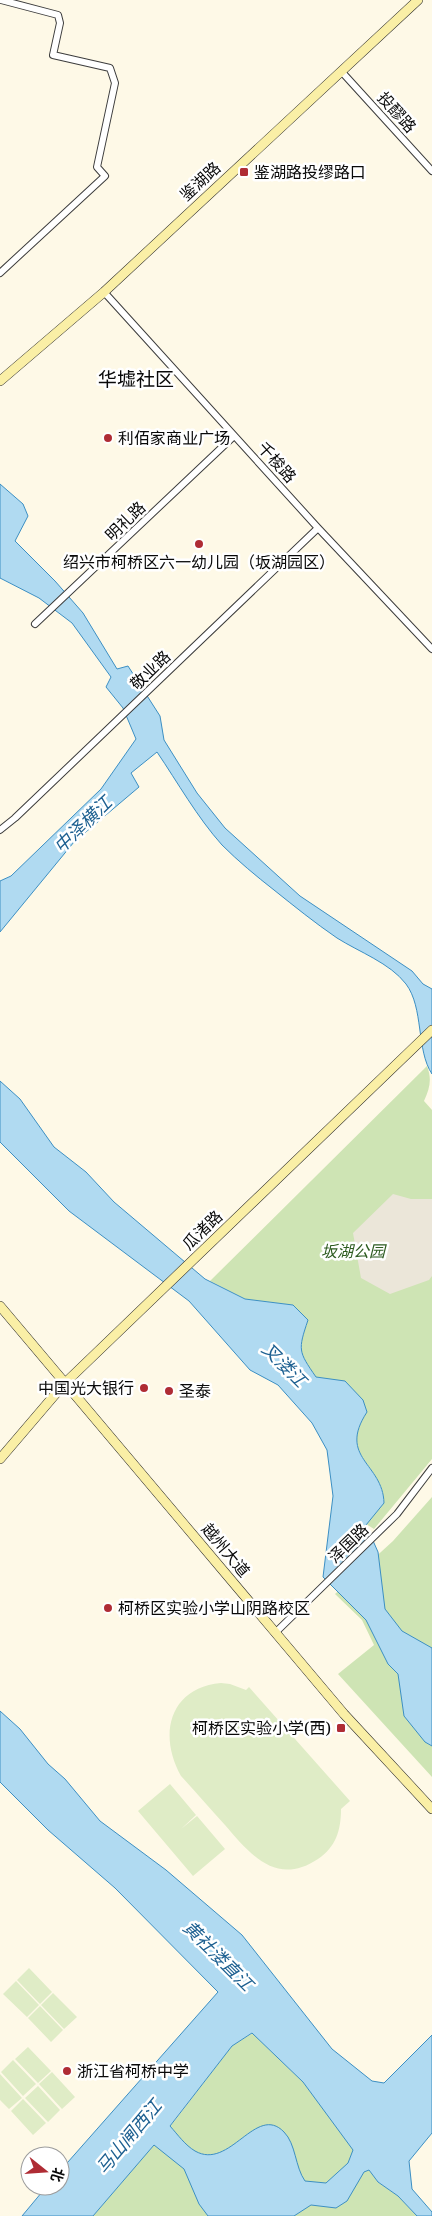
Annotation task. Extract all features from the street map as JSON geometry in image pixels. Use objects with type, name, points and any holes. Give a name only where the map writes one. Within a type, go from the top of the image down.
[{"type":"street","points":[[0,0],[58,15],[60,23],[53,54],[110,68],[115,83],[97,167],[105,176],[0,273]]},
{"type":"street","name":"鉴湖路","points":[[0,381],[104,292],[418,0]]},
{"type":"street","name":"投醪路","points":[[341,71],[432,171]]},
{"type":"street","name":"千梭路","points":[[104,292],[318,528],[432,649]]},
{"type":"street","name":"明礼路","points":[[35,624],[234,436]]},
{"type":"street","name":"敬业路","points":[[0,830],[16,818],[318,528]]},
{"type":"street","name":"瓜渚路","points":[[0,1459],[64,1384],[158,1296],[195,1257],[432,1030]]},
{"type":"street","name":"越州大道","points":[[0,1306],[344,1714],[432,1809]]},
{"type":"street","name":"泽国路","points":[[276,1632],[402,1508],[432,1468]]},
{"type":"green space","name":"坂湖公园","points":[[427,1066],[430,1084],[424,1101],[432,1110],[432,1459],[374,1529],[366,1524],[384,1503],[382,1489],[377,1478],[364,1460],[357,1440],[359,1427],[367,1412],[312,1377],[301,1356],[302,1339],[308,1320],[293,1305],[245,1299],[210,1281]]},
{"type":"green space","points":[[432,1497],[432,1777],[338,1674],[374,1645],[362,1620],[335,1594],[393,1541]]},
{"type":"green space","points":[[221,1683],[246,1690],[249,1687],[350,1801],[341,1809],[338,1831],[329,1849],[318,1859],[303,1867],[289,1870],[277,1868],[254,1856],[181,1776],[170,1745],[170,1730],[173,1716],[179,1704],[190,1694],[203,1687]]},
{"type":"green space","points":[[170,1784],[196,1815],[181,1829],[197,1816],[225,1849],[193,1876],[138,1811]]},
{"type":"green space","points":[[29,1968],[52,1992],[40,2004],[17,1980]]},
{"type":"green space","points":[[16,1981],[39,2005],[27,2017],[3,1994]]},
{"type":"green space","points":[[53,1993],[77,2017],[64,2029],[41,2005]]},
{"type":"green space","points":[[40,2006],[63,2030],[51,2042],[28,2018]]},
{"type":"green space","points":[[253,2033],[303,2082],[378,2182],[398,2196],[417,2216],[93,2216],[176,2119],[232,2046]]},
{"type":"green space","points":[[28,2047],[51,2071],[38,2083],[15,2059]]},
{"type":"green space","points":[[13,2060],[36,2084],[23,2096],[1,2072]]},
{"type":"green space","points":[[52,2072],[75,2097],[62,2109],[39,2084]]},
{"type":"green space","points":[[0,2074],[22,2098],[9,2109],[0,2100]]},
{"type":"green space","points":[[38,2086],[60,2110],[48,2122],[25,2098]]},
{"type":"green space","points":[[23,2099],[46,2123],[33,2135],[11,2111]]},
{"type":"shaded area","points":[[393,1194],[411,1199],[432,1199],[432,1276],[429,1280],[390,1294],[361,1278],[353,1233]]},
{"type":"water","name":"中泽横江","points":[[0,484],[23,504],[28,516],[15,541],[55,581],[83,613],[117,669],[128,666],[160,716],[164,740],[197,793],[225,828],[300,896],[412,971],[423,984],[432,989],[432,1074],[424,1053],[412,994],[406,984],[383,964],[337,938],[234,857],[204,823],[157,752],[131,773],[139,787],[74,842],[0,932],[0,881],[11,876],[101,789],[136,739],[123,708],[106,687],[111,677],[72,623],[39,598],[0,578]]},
{"type":"water","name":"叉溇江","points":[[0,1081],[20,1099],[54,1147],[86,1172],[114,1202],[205,1279],[245,1299],[293,1305],[308,1320],[301,1344],[303,1355],[316,1377],[345,1381],[363,1400],[367,1412],[359,1427],[357,1440],[359,1450],[377,1478],[382,1489],[384,1503],[366,1525],[378,1552],[385,1609],[402,1631],[432,1648],[432,1746],[425,1742],[404,1716],[398,1674],[388,1664],[366,1620],[323,1577],[333,1496],[327,1450],[312,1423],[278,1385],[250,1370],[189,1301],[69,1211],[0,1142]]},
{"type":"water","points":[[0,1711],[20,1729],[48,1764],[65,1779],[100,1821],[166,1870],[242,1935],[332,2049],[372,2081],[384,2083],[432,2035],[432,2133],[409,2161],[412,2189],[432,2212],[432,2216],[417,2216],[398,2196],[378,2182],[369,2170],[364,2172],[347,2201],[336,2208],[311,2205],[294,2216],[208,2216],[199,2204],[184,2169],[154,2145],[93,2216],[22,2216],[39,2196],[70,2196],[70,2160],[218,1992],[115,1888],[48,1830],[0,1782]],"holes":[[[252,2033],[303,2082],[353,2150],[348,2163],[326,2183],[305,2181],[288,2137],[274,2125],[263,2126],[220,2152],[208,2155],[191,2149],[170,2126],[232,2046]]]},
{"type":"place","name":"鉴湖路投缪路口","points":[[244,172]]},
{"type":"place","name":"利佰家商业广场","points":[[108,438]]},
{"type":"place","name":"绍兴市柯桥区六一幼儿园（坂湖园区）","points":[[199,544]]},
{"type":"place","name":"中国光大银行","points":[[144,1388]]},
{"type":"place","name":"圣泰","points":[[169,1391]]},
{"type":"place","name":"柯桥区实验小学山阴路校区","points":[[108,1608]]},
{"type":"place","name":"柯桥区实验小学(西)","points":[[341,1728]]},
{"type":"place","name":"浙江省柯桥中学","points":[[67,2071]]},
{"type":"district","name":"华墟社区","points":[[136,379]]},
{"type":"water label","name":"黄社溇直江","points":[[218,1956]]},
{"type":"water label","name":"马山闸西江","points":[[129,2137]]}]
